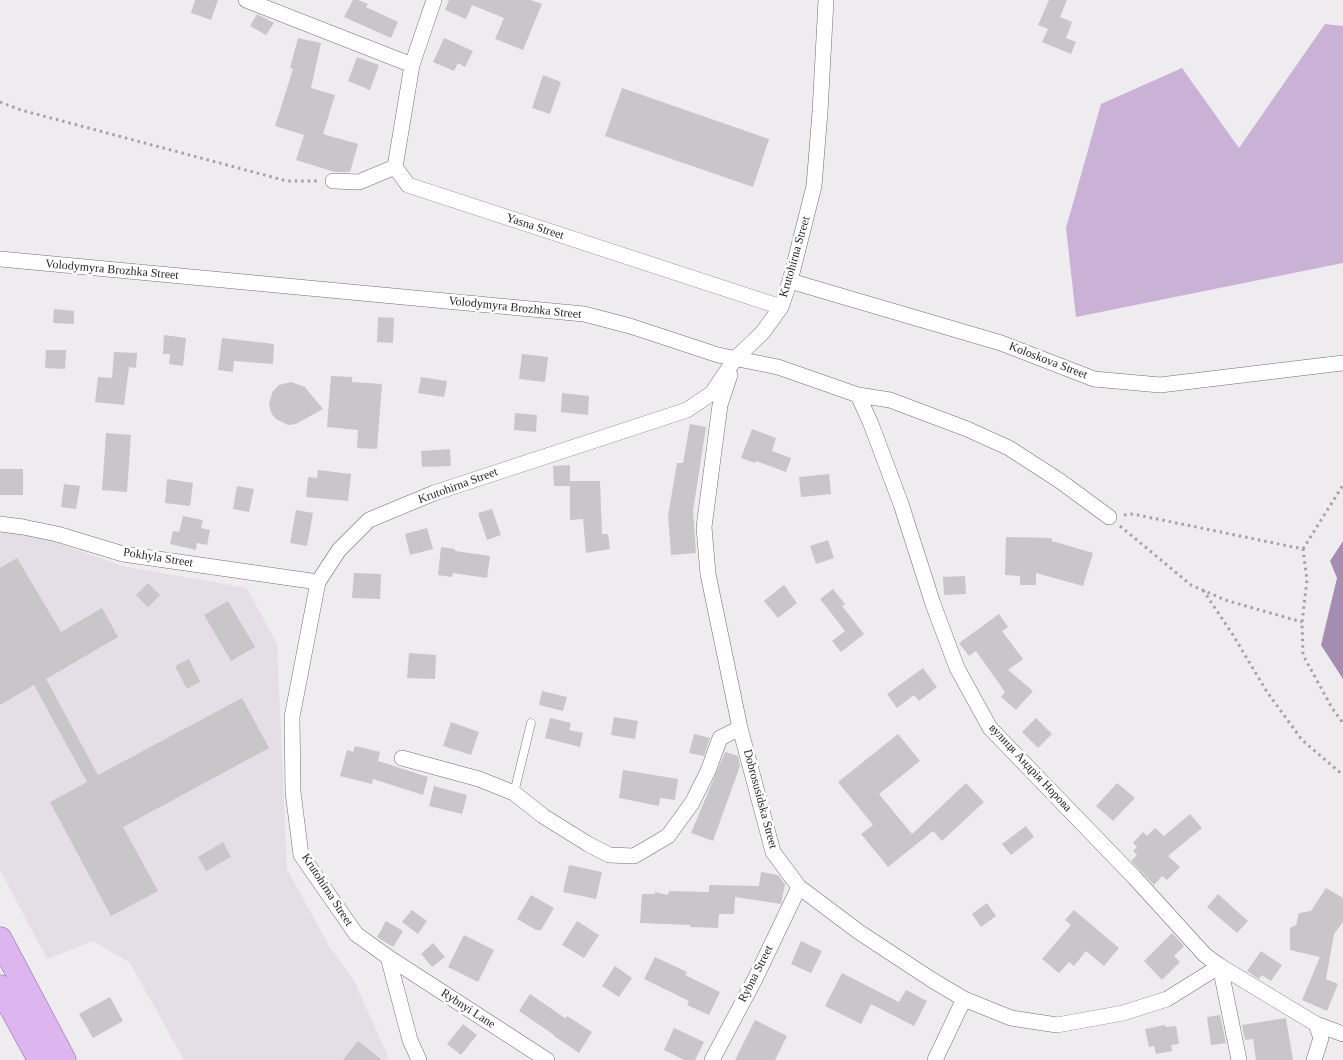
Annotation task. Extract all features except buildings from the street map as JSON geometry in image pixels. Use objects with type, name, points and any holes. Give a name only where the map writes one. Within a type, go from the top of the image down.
[{"type":"main road","points":[[0,938],[64,1060]]},
{"type":"main road","points":[[0,987],[40,1060]]},
{"type":"street","points":[[246,0],[412,65]]},
{"type":"street","points":[[333,181],[359,182],[395,167],[412,65],[434,0]]},
{"type":"street","name":"Krutohirna Street","points":[[388,957],[356,934],[301,855],[293,792],[292,717],[318,582],[339,550],[369,520],[443,490],[687,410],[712,393],[736,359],[761,336],[781,307],[790,281],[814,186],[826,0]]},
{"type":"street","name":"Yasna Street","points":[[395,167],[408,185],[781,307]]},
{"type":"street","name":"Volodymyra Brozhka Street","points":[[0,259],[584,314],[736,359],[778,367],[858,395],[890,400],[967,429],[1010,448],[1060,481],[1109,517]]},
{"type":"street","name":"Koloskova Street","points":[[790,281],[1000,343],[1094,379],[1160,384],[1343,363]]},
{"type":"street","name":"Dobrosusidska Street","points":[[736,359],[720,405],[704,527],[708,574],[740,728],[773,852],[799,887],[859,932],[932,980],[964,999],[1011,1018],[1057,1025],[1123,1013],[1167,999],[1220,966]]},
{"type":"street","name":"вулиця Андрія Норова","points":[[858,395],[901,504],[956,668],[990,728],[1206,954],[1220,966],[1316,1024],[1343,1034]]},
{"type":"street","name":"Pokhyla Street","points":[[0,524],[57,534],[123,554],[318,582]]},
{"type":"street","points":[[402,758],[479,779],[514,793],[543,816],[588,844],[609,855],[634,856],[668,836],[692,803],[708,772],[720,738],[740,728]]},
{"type":"street","name":"Rybna Street","points":[[712,1060],[755,979],[799,887]]},
{"type":"street","points":[[388,957],[410,1040],[418,1060]]},
{"type":"street","name":"Rybnyi Lane","points":[[388,957],[547,1060]]},
{"type":"street","points":[[1220,966],[1239,1060]]},
{"type":"street","points":[[935,1060],[964,999]]},
{"type":"street","points":[[1314,1060],[1321,1038],[1316,1024]]},
{"type":"lane","points":[[514,793],[531,723]]},
{"type":"path","points":[[0,102],[22,110],[287,181],[333,181]]},
{"type":"path","points":[[1343,485],[1303,549],[1307,580],[1302,622],[1303,656],[1332,708],[1343,723]]},
{"type":"path","points":[[1132,514],[1303,549]]},
{"type":"path","points":[[1124,529],[1191,585],[1225,600],[1302,622]]},
{"type":"path","points":[[1203,590],[1267,692],[1302,740],[1343,774]]},
{"type":"shaded area","points":[[1325,24],[1343,26],[1343,263],[1076,317],[1066,228],[1101,104],[1182,68],[1239,148]]},
{"type":"shaded area","points":[[0,531],[33,534],[122,566],[247,588],[277,644],[287,869],[329,946],[354,981],[388,1056],[387,1060],[184,1060],[130,963],[93,941],[47,959],[0,870]]},
{"type":"shaded area","points":[[1343,541],[1343,679],[1321,645],[1337,578],[1330,561]]}]
